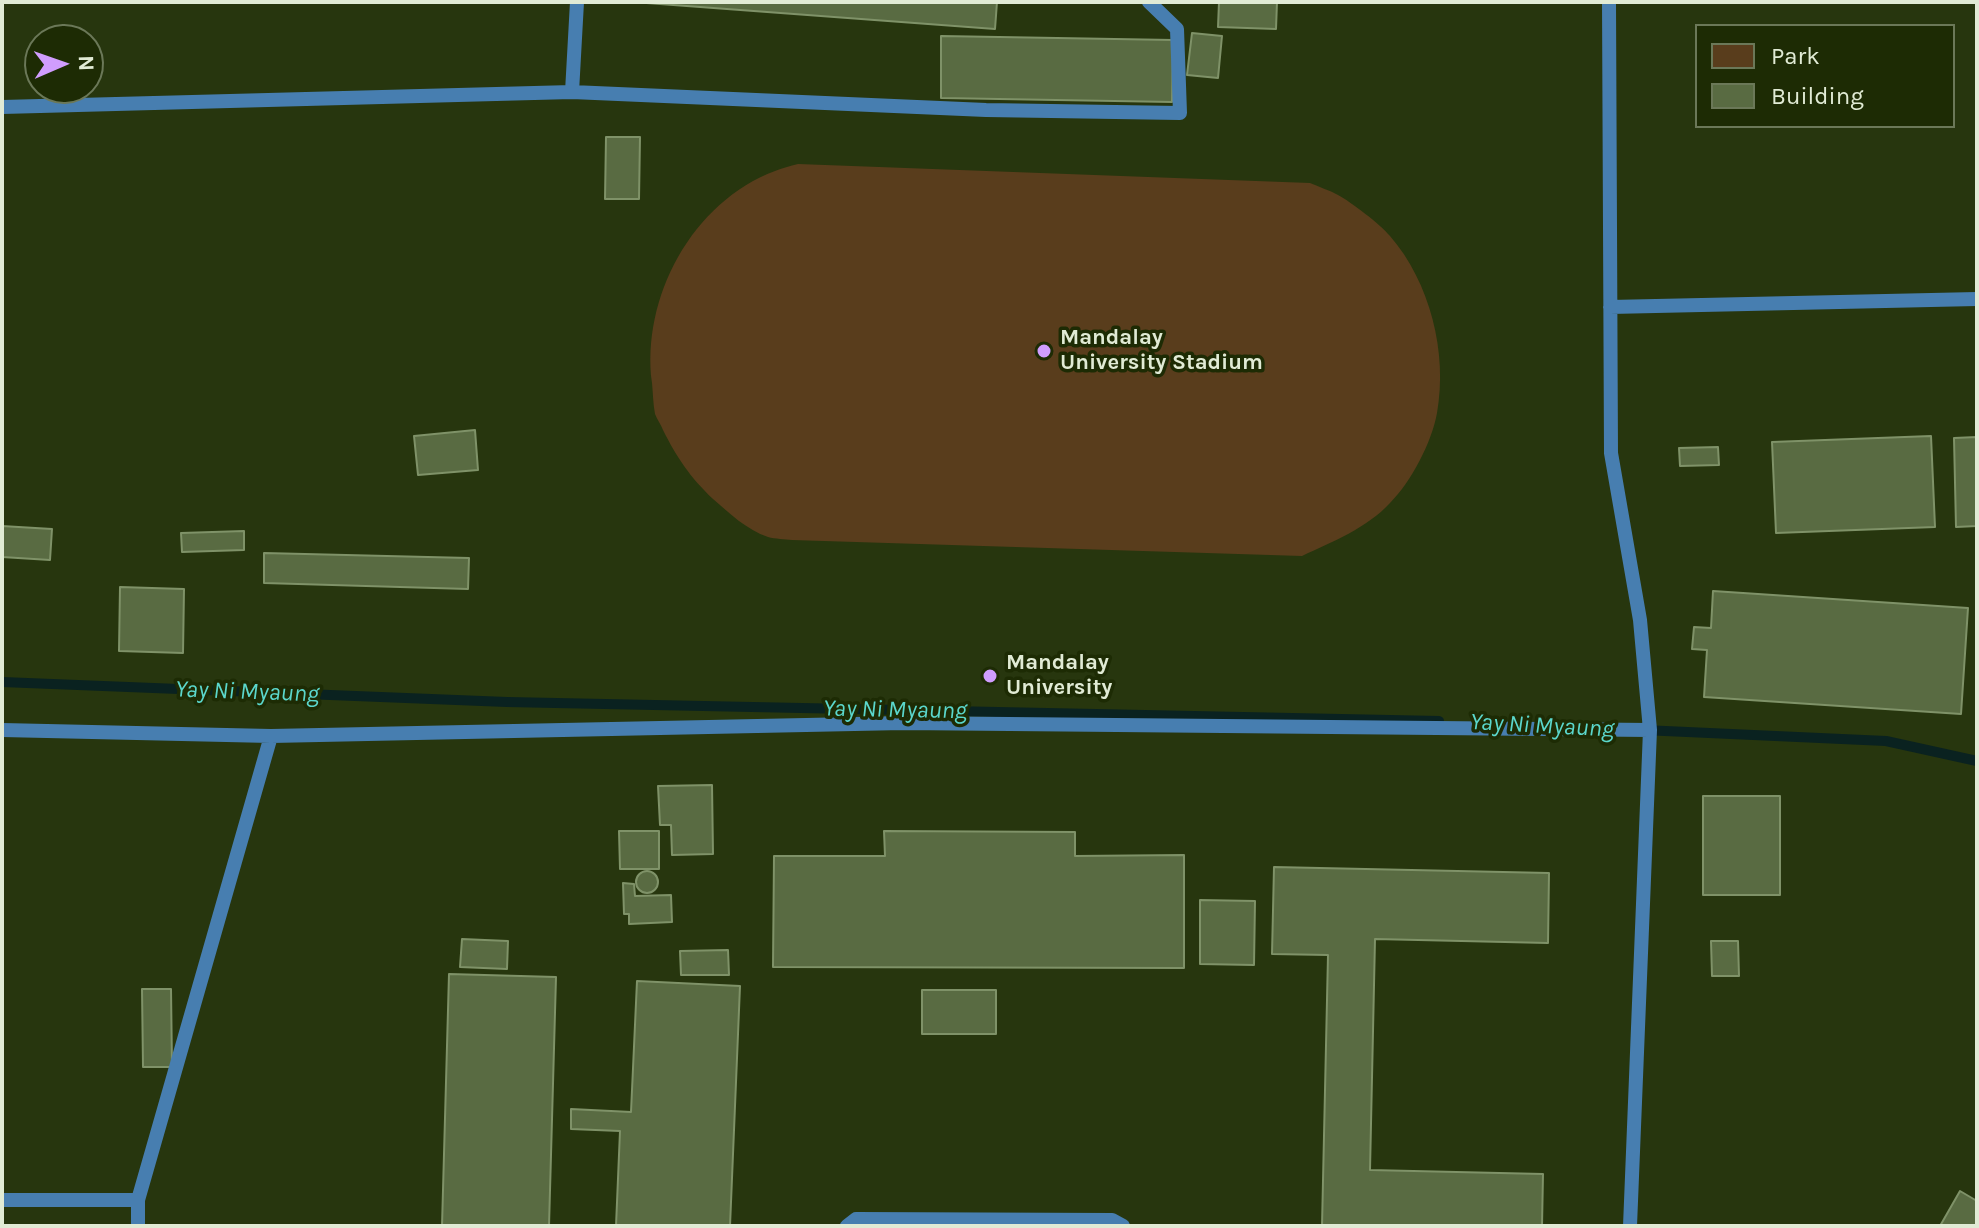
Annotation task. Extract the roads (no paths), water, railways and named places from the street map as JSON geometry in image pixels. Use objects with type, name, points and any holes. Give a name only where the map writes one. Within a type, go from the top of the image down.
[{"type":"lane","points":[[572,92],[577,2]]},
{"type":"lane","points":[[2,107],[572,92],[986,110],[1180,113],[1177,29],[1149,2]]},
{"type":"lane","points":[[1609,2],[1611,453],[1640,620],[1650,730],[1630,1226]]},
{"type":"lane","points":[[1610,307],[1977,299]]},
{"type":"lane","points":[[2,730],[271,736],[903,723],[1650,730]]},
{"type":"lane","points":[[138,1226],[138,1200],[271,736]]},
{"type":"lane","points":[[2,1200],[138,1200]]},
{"type":"lane","points":[[847,1226],[856,1219],[872,1219],[1112,1220],[1123,1226]]},
{"type":"waterway","name":"Yay Ni Myaung","points":[[2,682],[507,702],[1439,721]]},
{"type":"waterway","name":"Yay Ni Myaung","points":[[1643,730],[1886,741],[1977,761]]},
{"type":"place","name":"Mandalay University Stadium","points":[[1044,351]]},
{"type":"place","name":"Mandalay University","points":[[990,676]]}]
